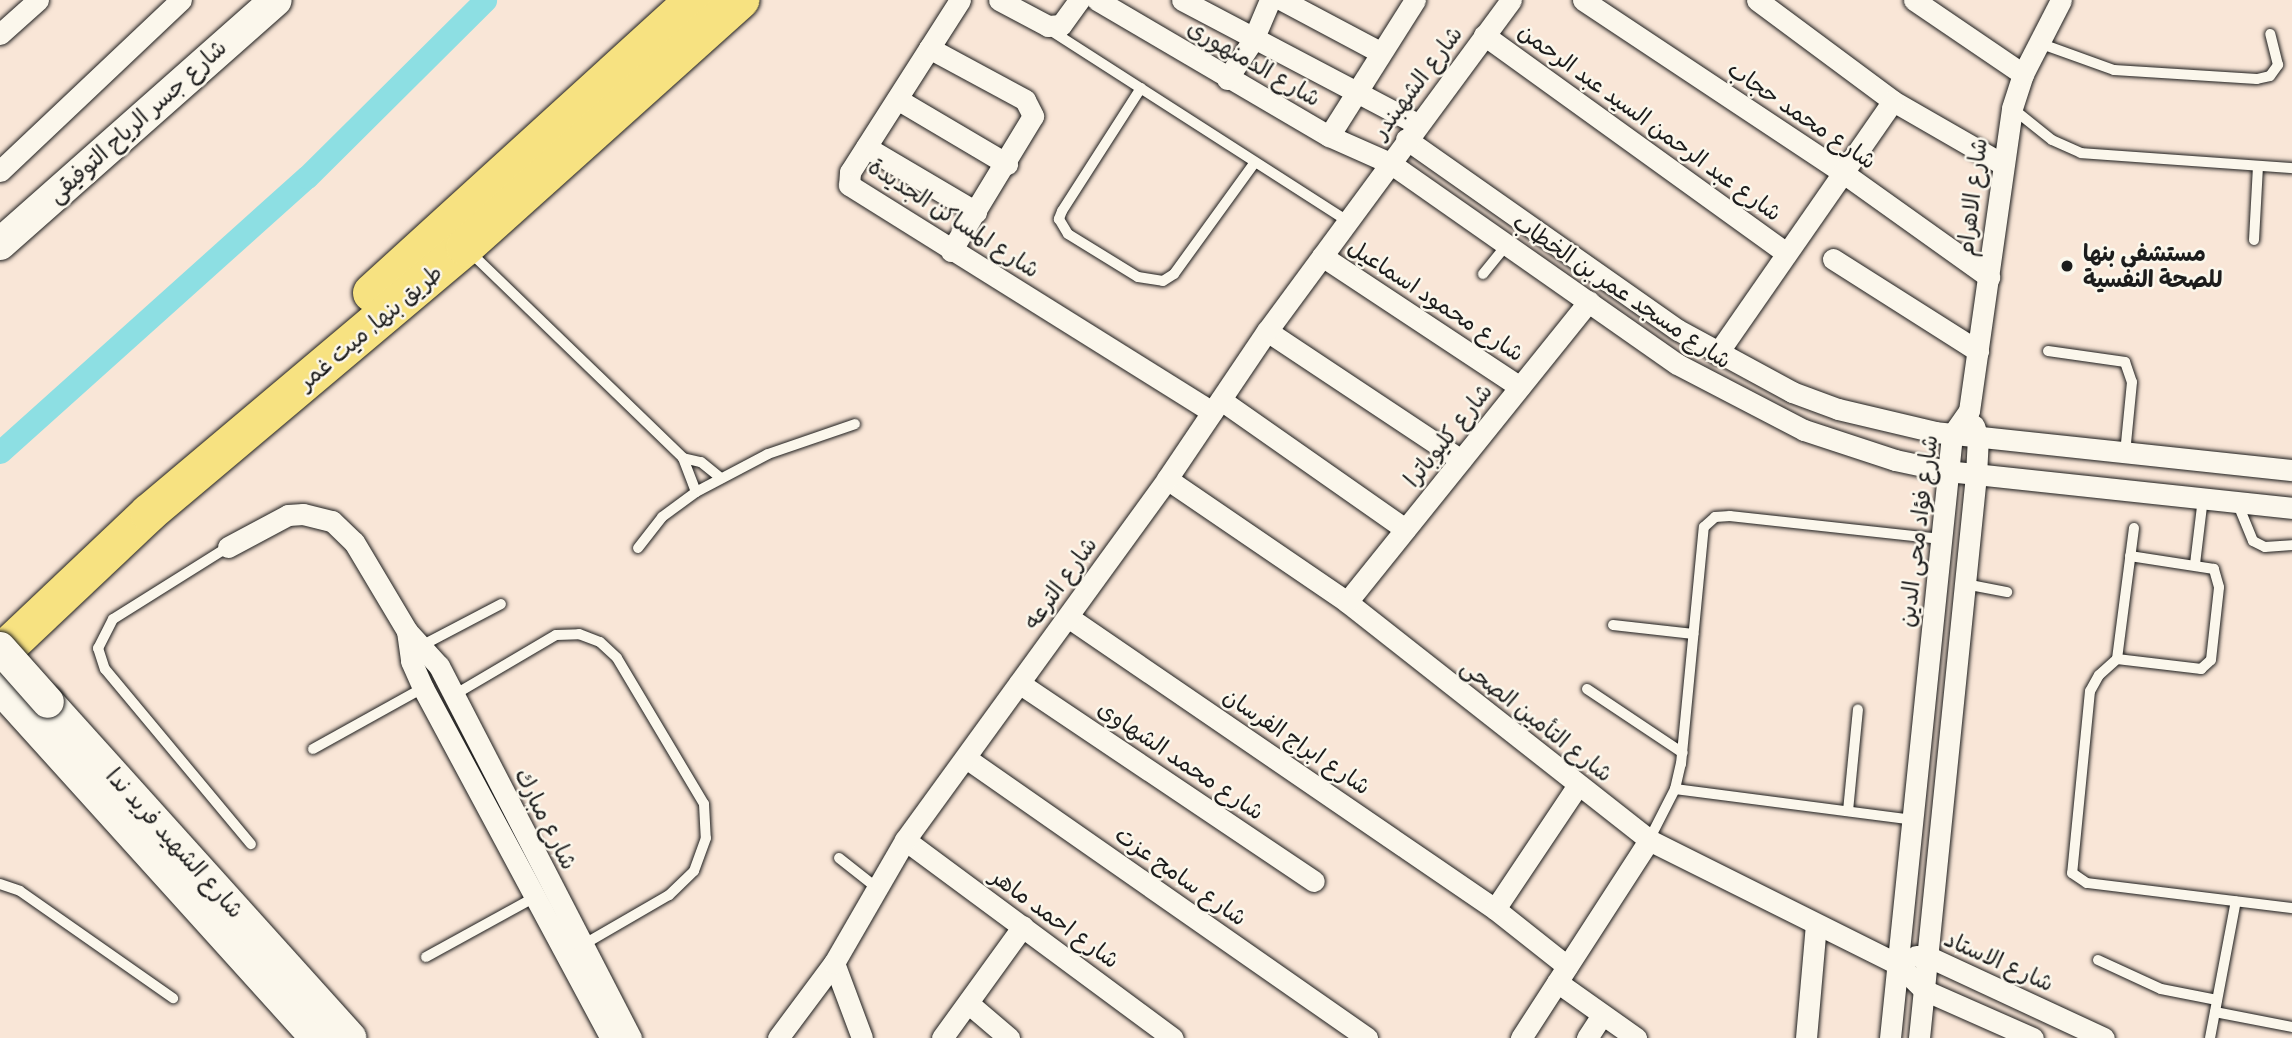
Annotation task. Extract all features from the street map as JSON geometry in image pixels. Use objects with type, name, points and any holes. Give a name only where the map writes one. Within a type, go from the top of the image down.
[{"type":"highway","name":"طريق بنها, ميت غمر","points":[[0,654],[142,506],[294,363],[694,0]]},
{"type":"highway","name":"طريق بنها, ميت غمر","points":[[0,621],[465,247],[740,0]]},
{"type":"main road","name":"شارع جسر الرياح التوفيقى","points":[[0,244],[276,0]]},
{"type":"main road","name":"شارع الشهيد فريد ندا","points":[[0,648],[37,710],[316,1038]]},
{"type":"main road","name":"شارع الشهيد فريد ندا","points":[[0,688],[37,710],[351,1038]]},
{"type":"street","points":[[0,34],[38,0]]},
{"type":"street","points":[[0,171],[181,0]]},
{"type":"street","name":"شارع المساكن الجديدة","points":[[960,0],[850,172],[849,185],[951,251],[1216,406],[1405,529]]},
{"type":"street","points":[[1012,3],[1038,22],[1060,25],[1079,0]]},
{"type":"street","name":"شارع الدمنهورى","points":[[1097,0],[1227,79],[1329,136],[1390,163]]},
{"type":"street","name":"شارع مسجد عمر بن الخطاب","points":[[1182,0],[1253,40],[1357,90],[1717,355],[1838,409],[1952,435],[2292,470]]},
{"type":"street","points":[[1227,79],[1253,40],[1270,0]]},
{"type":"street","points":[[1282,0],[1380,52]]},
{"type":"street","name":"شارع الشهبندر","points":[[1390,163],[1511,0]]},
{"type":"street","name":"شارع محمد حجاب","points":[[1583,0],[1842,172],[1989,277]]},
{"type":"street","points":[[1757,0],[1893,101],[2001,163]]},
{"type":"street","points":[[1914,0],[2023,74]]},
{"type":"street","name":"شارع الاهرام","points":[[1969,411],[1989,277],[2001,163],[2012,108],[2023,74],[2061,0]]},
{"type":"street","points":[[1329,136],[1410,2]]},
{"type":"street","name":"شارع عبد الرحمن السيد عبد الرحمن","points":[[1484,35],[1785,252]]},
{"type":"street","points":[[929,48],[1031,107],[1030,125],[951,251]]},
{"type":"street","points":[[897,99],[1007,164]]},
{"type":"street","points":[[1717,355],[1785,252],[1893,101]]},
{"type":"street","points":[[866,147],[976,212]]},
{"type":"street","name":"شارع مسجد عمر بن الخطاب","points":[[1390,163],[1677,364],[1760,411],[1849,446],[1947,471],[2292,508]]},
{"type":"street","name":"شارع الترعه","points":[[778,1038],[834,963],[905,840],[1167,479],[1267,331],[1390,163]]},
{"type":"street","name":"شارع محمود اسماعيل","points":[[1322,256],[1520,387]]},
{"type":"street","points":[[1833,259],[1978,351]]},
{"type":"street","name":"شارع كليوباترا","points":[[1347,602],[1589,301]]},
{"type":"street","points":[[1267,331],[1461,460]]},
{"type":"street","name":"شارع فؤاد محى الدين","points":[[1890,1038],[1947,471],[1952,435],[1969,411]]},
{"type":"street","name":"شارع فؤاد محى الدين","points":[[1919,1038],[1976,475],[1978,438],[1969,411]]},
{"type":"street","points":[[2208,499],[2220,463]]},
{"type":"street","name":"شارع التأمين الصحى","points":[[1167,479],[1347,602],[1649,840],[1898,964]]},
{"type":"street","name":"شارع مبارك","points":[[228,547],[288,515],[332,521],[354,541],[415,638],[449,686],[574,950],[611,1038]]},
{"type":"street","name":"شارع ابراج الفرسان","points":[[1068,617],[1495,909],[1602,1015],[1636,1038]]},
{"type":"street","name":"شارع مبارك","points":[[415,638],[411,661],[423,688],[535,897],[574,950],[631,1038]]},
{"type":"street","name":"شارع محمد الشهاوى","points":[[1019,683],[1314,881]]},
{"type":"street","points":[[423,688],[449,686]]},
{"type":"street","name":"شارع سامح عزت","points":[[966,758],[1367,1038]]},
{"type":"street","points":[[1495,909],[1578,785]]},
{"type":"street","name":"شارع احمد ماهر","points":[[905,840],[1174,1038]]},
{"type":"street","points":[[1521,1038],[1649,840]]},
{"type":"street","points":[[1806,1038],[1816,924]]},
{"type":"street","points":[[942,1038],[1023,926]]},
{"type":"street","name":"شارع الاستاد","points":[[1898,964],[1927,956],[2105,1038]]},
{"type":"street","points":[[834,963],[862,1038]]},
{"type":"street","points":[[1898,964],[1924,990],[2033,1038]]},
{"type":"street","points":[[1951,1002],[1961,971]]},
{"type":"street","points":[[968,1003],[1009,1038]]},
{"type":"street","points":[[1587,1038],[1602,1015]]},
{"type":"lane","points":[[1038,22],[1347,221]]},
{"type":"lane","points":[[2039,43],[2128,72],[2258,79],[2270,76],[2278,65],[2270,34]]},
{"type":"lane","points":[[1141,89],[1062,211],[1061,228],[1068,234],[1138,277],[1163,281],[1174,274],[1255,162]]},
{"type":"lane","points":[[2012,108],[2052,140],[2081,153],[2292,168]]},
{"type":"lane","points":[[2254,240],[2258,166]]},
{"type":"lane","points":[[1483,274],[1507,244]]},
{"type":"lane","points":[[465,247],[683,458],[696,492]]},
{"type":"lane","points":[[2048,351],[2125,362],[2132,382],[2125,453]]},
{"type":"lane","points":[[638,548],[662,517],[696,492],[788,445],[855,424]]},
{"type":"lane","points":[[683,458],[701,462],[721,478]]},
{"type":"lane","points":[[2195,564],[2208,499]]},
{"type":"lane","points":[[2237,502],[2249,534],[2258,545],[2280,548],[2292,545]]},
{"type":"lane","points":[[1649,840],[1675,789],[1683,753],[1700,541],[1704,527],[1715,517],[1941,539]]},
{"type":"lane","points":[[2134,528],[2117,659],[2099,675],[2090,691],[2072,873],[2081,882],[2292,908]]},
{"type":"lane","points":[[228,547],[113,619],[98,648],[106,669],[251,845]]},
{"type":"lane","points":[[2117,659],[2201,669],[2209,665],[2219,577],[2214,569],[2130,555]]},
{"type":"lane","points":[[1965,584],[2007,592]]},
{"type":"lane","points":[[415,638],[501,604]]},
{"type":"lane","points":[[1613,625],[1693,634]]},
{"type":"lane","points":[[449,686],[556,635],[579,634],[600,642],[617,658],[704,804],[706,838],[694,871],[669,895],[574,950]]},
{"type":"lane","points":[[313,749],[423,688]]},
{"type":"lane","points":[[1587,689],[1683,753]]},
{"type":"lane","points":[[1848,811],[1858,709]]},
{"type":"lane","points":[[1675,789],[1913,820]]},
{"type":"lane","points":[[839,859],[877,888]]},
{"type":"lane","points":[[0,884],[20,891],[173,998]]},
{"type":"lane","points":[[426,957],[535,897]]},
{"type":"lane","points":[[2210,1038],[2236,901]]},
{"type":"lane","points":[[2098,960],[2161,989],[2217,1000]]},
{"type":"lane","points":[[2215,1012],[2292,1027]]},
{"type":"waterway","points":[[0,452],[307,177],[485,0]]},
{"type":"place","name":"مستشفى بنها للصحة النفسية","points":[[2067,266]]}]
